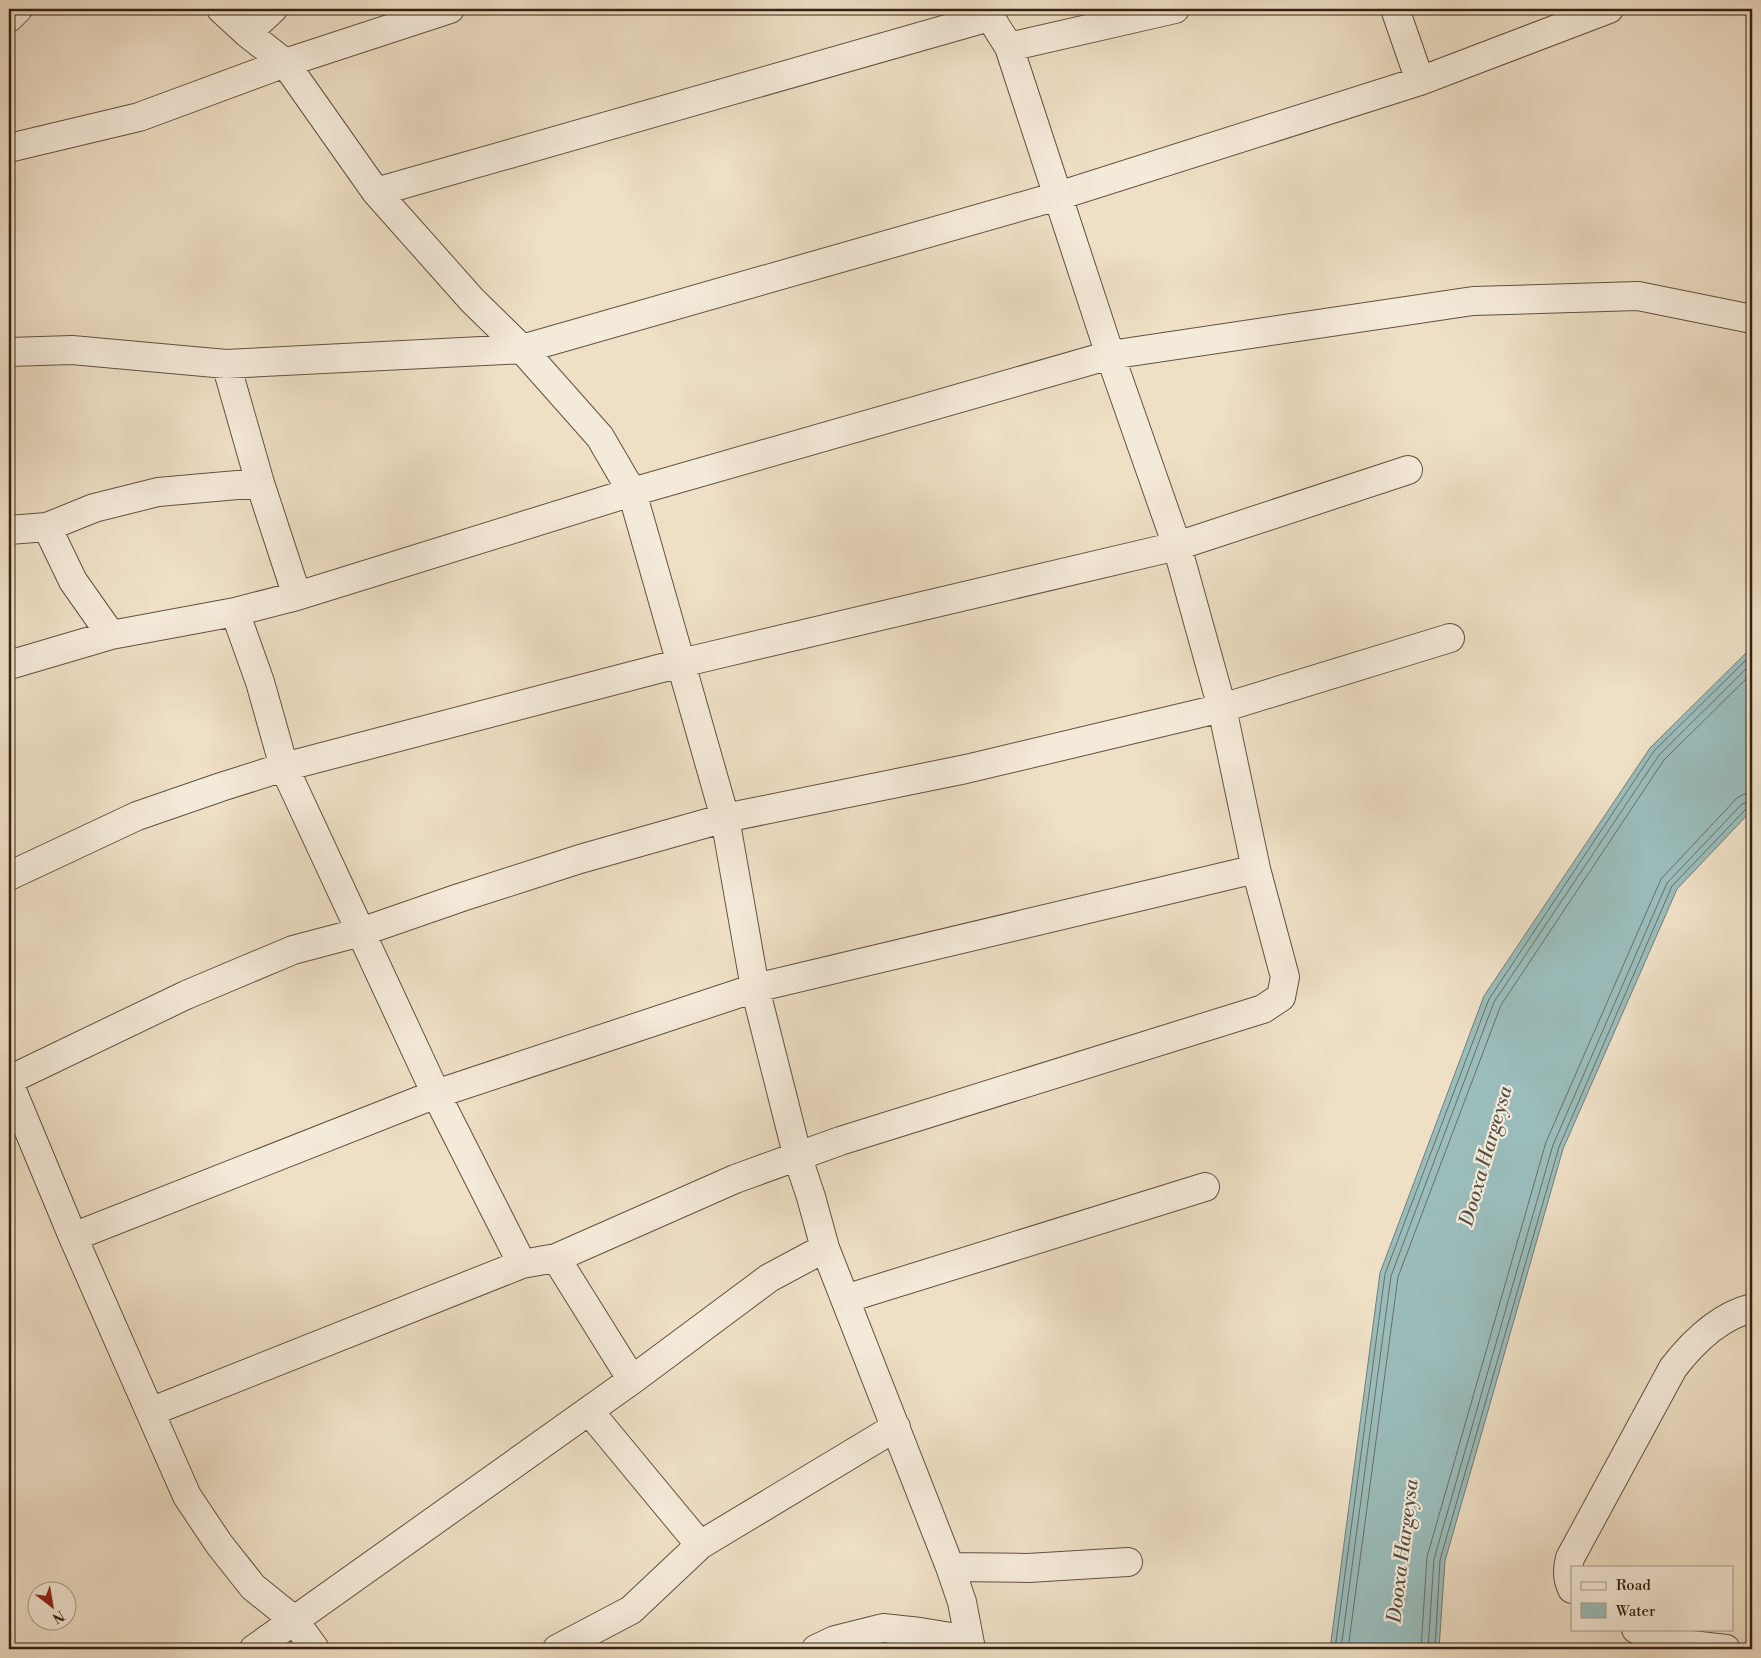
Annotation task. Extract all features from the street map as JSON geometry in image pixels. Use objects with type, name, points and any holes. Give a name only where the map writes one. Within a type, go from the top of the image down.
[{"type":"street","points":[[9,18],[18,9]]},
{"type":"street","points":[[221,9],[247,33],[285,63],[376,192],[472,300],[522,349],[600,437],[632,492],[725,818],[755,988],[798,1158],[825,1248],[950,1567],[962,1602],[970,1645],[920,1632],[883,1628],[835,1640],[816,1649]]},
{"type":"street","points":[[247,33],[273,9]]},
{"type":"street","points":[[9,148],[139,117],[285,63],[450,9]]},
{"type":"street","points":[[1008,47],[1175,9]]},
{"type":"street","points":[[1395,9],[1420,81]]},
{"type":"street","points":[[9,352],[72,350],[226,364],[522,349],[1058,196],[1420,81],[1609,9]]},
{"type":"street","points":[[150,1412],[522,1264],[556,1258],[735,1179],[798,1158],[849,1138],[1263,1009],[1281,997],[1285,977],[1256,869],[1222,708],[1177,546],[1110,355],[1008,47],[987,13],[376,192]]},
{"type":"street","points":[[9,665],[111,635],[235,612],[297,596],[632,492],[1110,355],[1473,301],[1638,296],[1752,319]]},
{"type":"street","points":[[226,364],[260,483],[297,596]]},
{"type":"street","points":[[9,876],[138,816],[284,767],[681,663],[1177,546],[1408,470]]},
{"type":"street","points":[[9,530],[47,527],[94,508],[158,492],[260,483]]},
{"type":"street","points":[[47,527],[73,581],[111,635]]},
{"type":"street","points":[[235,612],[260,682],[284,767],[436,1094],[522,1264]]},
{"type":"street","points":[[315,1649],[294,1620],[252,1587],[219,1544],[187,1496],[73,1237],[9,1082],[186,995],[294,950],[360,932],[580,859],[725,818],[966,769],[1222,708],[1450,638]]},
{"type":"street","points":[[73,1237],[436,1094],[755,988],[1256,869]]},
{"type":"street","points":[[845,1299],[1206,1187]]},
{"type":"street","points":[[254,1649],[589,1411],[769,1278],[825,1248]]},
{"type":"street","points":[[556,1258],[632,1380]]},
{"type":"street","points":[[1571,1587],[1567,1569],[1570,1558],[1673,1368],[1685,1352],[1724,1319],[1742,1310],[1752,1308]]},
{"type":"street","points":[[589,1411],[700,1545]]},
{"type":"street","points":[[557,1649],[631,1610],[700,1545],[896,1427]]},
{"type":"street","points":[[950,1567],[1028,1568],[1128,1562]]},
{"type":"street","points":[[1639,1630],[1691,1645],[1726,1649]]},
{"type":"water","name":"Dooxa Hargeysa","points":[[1752,647],[1752,810],[1677,889],[1563,1149],[1445,1561],[1439,1649],[1330,1649],[1380,1273],[1484,996],[1650,748]]}]
